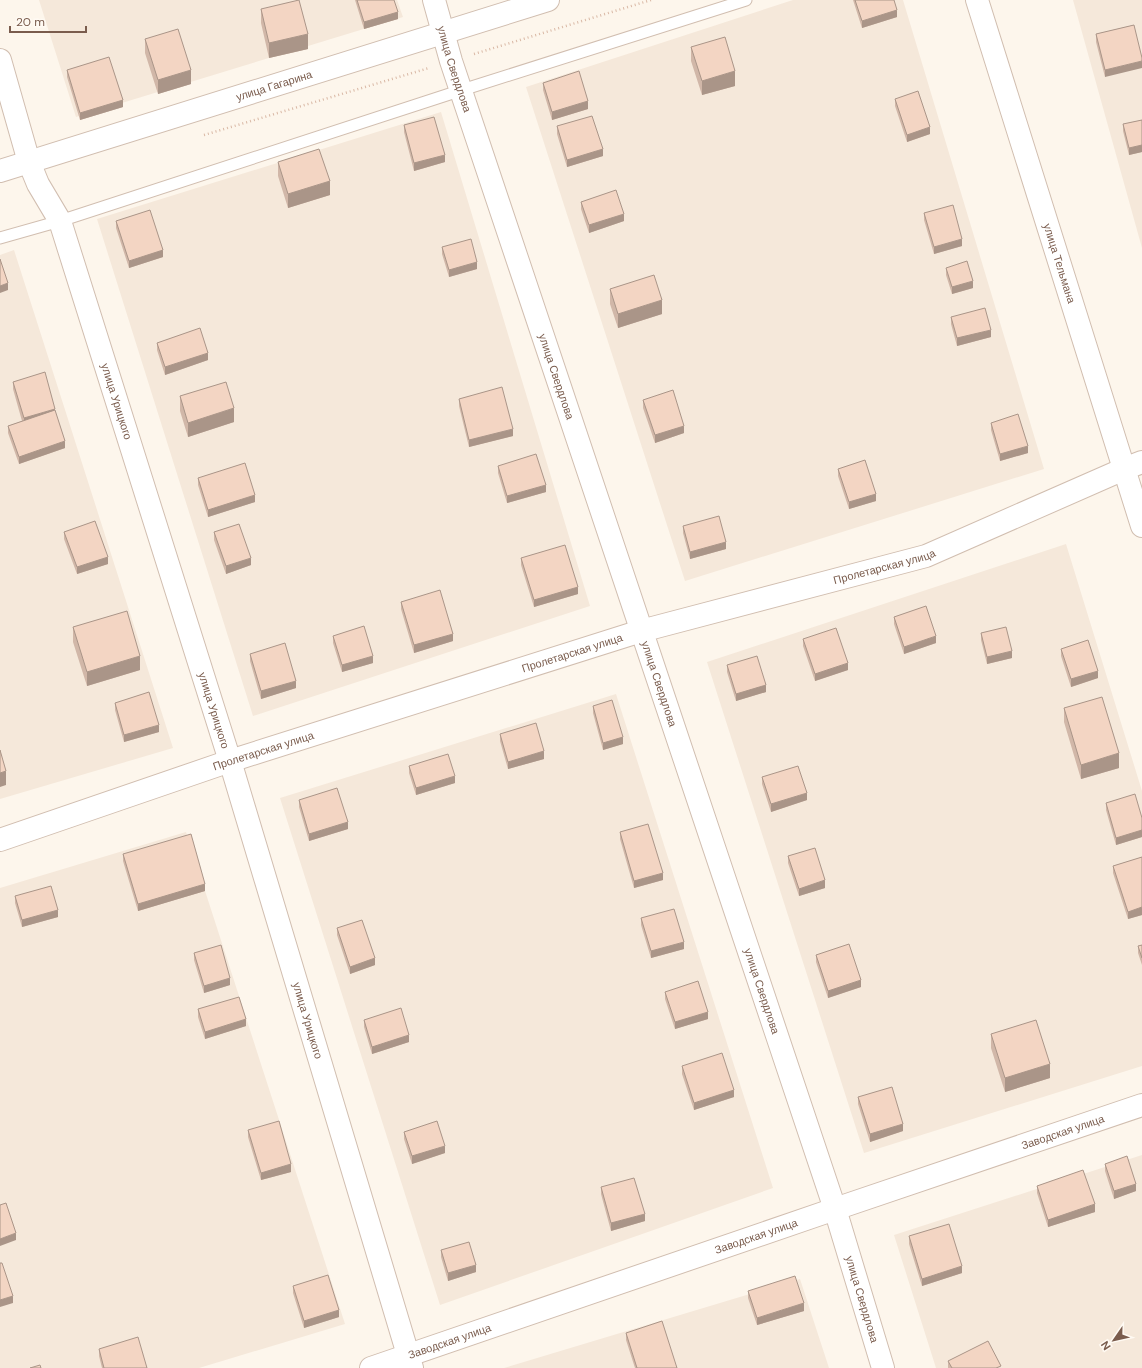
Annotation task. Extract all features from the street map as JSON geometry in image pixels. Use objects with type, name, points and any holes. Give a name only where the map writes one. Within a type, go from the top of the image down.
[{"type":"street","name":"улица Свердлова","points":[[434,0],[452,61],[641,631],[835,1208],[883,1368]]},
{"type":"street","name":"улица Гагарина","points":[[0,171],[548,0]]},
{"type":"street","name":"улица Тельмана","points":[[977,0],[1133,466],[1142,526]]},
{"type":"street","name":"улица Урицкого","points":[[0,60],[29,162],[38,184],[60,221],[230,761],[410,1362]]},
{"type":"street","name":"Пролетарская улица","points":[[0,840],[230,761],[641,631],[926,556],[1133,466]]},
{"type":"street","name":"Заводская улица","points":[[372,1368],[410,1362],[835,1208],[1142,1106]]},
{"type":"lane","points":[[0,238],[60,221],[462,90],[746,0]]},
{"type":"path","points":[[199,136],[651,0]]},
{"type":"shaded area","points":[[39,0],[397,0],[403,17],[76,117]]},
{"type":"shaded area","points":[[793,0],[903,0],[1044,469],[685,581],[526,87]]},
{"type":"shaded area","points":[[1073,0],[1142,0],[1142,248]]},
{"type":"shaded area","points":[[441,112],[590,606],[253,716],[97,219]]},
{"type":"shaded area","points":[[14,250],[173,748],[0,799],[0,255]]},
{"type":"shaded area","points":[[1066,544],[1142,791],[1142,1066],[864,1153],[707,662]]},
{"type":"shaded area","points":[[616,694],[773,1188],[440,1305],[280,798]]},
{"type":"shaded area","points":[[186,832],[345,1324],[199,1368],[0,1368],[0,888]]},
{"type":"shaded area","points":[[1142,1155],[1142,1368],[936,1368],[894,1235]]},
{"type":"shaded area","points":[[800,1279],[829,1368],[504,1368]]},
{"type":"building","points":[[299,0],[308,34],[269,43],[261,9]]},
{"type":"building","points":[[357,0],[394,0],[398,12],[364,22]]},
{"type":"building","points":[[855,0],[894,0],[897,10],[862,21]]},
{"type":"building","points":[[1134,25],[1142,61],[1105,70],[1096,34]]},
{"type":"building","points":[[178,29],[191,70],[158,80],[145,39]]},
{"type":"building","points":[[725,37],[735,71],[702,81],[691,47]]},
{"type":"building","points":[[109,57],[123,100],[80,113],[67,70]]},
{"type":"building","points":[[579,71],[588,101],[552,112],[543,83]]},
{"type":"building","points":[[918,91],[930,127],[907,135],[895,99]]},
{"type":"building","points":[[592,116],[603,149],[567,160],[557,126]]},
{"type":"building","points":[[434,117],[445,155],[414,163],[404,125]]},
{"type":"building","points":[[1142,120],[1142,145],[1129,148],[1123,124]]},
{"type":"building","points":[[319,149],[330,181],[288,194],[278,162]]},
{"type":"building","points":[[616,190],[624,214],[589,225],[581,202]]},
{"type":"building","points":[[953,205],[962,239],[934,247],[924,213]]},
{"type":"building","points":[[150,210],[163,250],[129,261],[116,221]]},
{"type":"building","points":[[471,239],[477,262],[449,270],[442,247]]},
{"type":"building","points":[[0,259],[8,283],[0,286]]},
{"type":"building","points":[[967,261],[973,281],[952,287],[946,268]]},
{"type":"building","points":[[654,275],[662,300],[618,314],[610,289]]},
{"type":"building","points":[[985,308],[991,330],[957,338],[951,317]]},
{"type":"building","points":[[200,328],[208,353],[165,367],[157,343]]},
{"type":"building","points":[[45,372],[55,409],[24,418],[13,382]]},
{"type":"building","points":[[226,382],[234,408],[188,423],[180,396]]},
{"type":"building","points":[[502,387],[513,429],[469,440],[459,399]]},
{"type":"building","points":[[673,390],[684,426],[655,435],[643,400]]},
{"type":"building","points":[[55,410],[65,441],[19,457],[8,426]]},
{"type":"building","points":[[1018,414],[1028,446],[1000,454],[991,423]]},
{"type":"building","points":[[536,454],[546,485],[507,496],[498,466]]},
{"type":"building","points":[[865,460],[876,494],[849,502],[838,469]]},
{"type":"building","points":[[245,463],[255,495],[208,510],[198,478]]},
{"type":"building","points":[[719,516],[726,542],[690,552],[683,526]]},
{"type":"building","points":[[95,521],[108,557],[77,567],[64,532]]},
{"type":"building","points":[[239,524],[251,558],[226,566],[214,532]]},
{"type":"building","points":[[565,545],[578,587],[534,600],[521,558]]},
{"type":"building","points":[[440,590],[453,634],[414,645],[401,602]]},
{"type":"building","points":[[926,606],[936,636],[904,647],[894,617]]},
{"type":"building","points":[[127,611],[140,656],[87,672],[73,627]]},
{"type":"building","points":[[364,626],[373,656],[342,665],[333,636]]},
{"type":"building","points":[[1006,627],[1012,651],[987,657],[981,633]]},
{"type":"building","points":[[836,628],[848,663],[815,674],[803,639]]},
{"type":"building","points":[[1088,640],[1098,671],[1071,679],[1061,649]]},
{"type":"building","points":[[285,643],[296,681],[261,691],[250,654]]},
{"type":"building","points":[[757,656],[766,685],[736,694],[727,665]]},
{"type":"building","points":[[149,692],[159,725],[124,735],[115,703]]},
{"type":"building","points":[[1102,697],[1119,753],[1081,765],[1064,708]]},
{"type":"building","points":[[612,700],[623,737],[603,743],[593,706]]},
{"type":"building","points":[[536,723],[544,751],[508,762],[500,734]]},
{"type":"building","points":[[0,750],[6,771],[0,773]]},
{"type":"building","points":[[448,754],[455,776],[416,788],[409,766]]},
{"type":"building","points":[[798,766],[807,793],[771,804],[762,777]]},
{"type":"building","points":[[337,788],[348,822],[309,834],[299,800]]},
{"type":"building","points":[[1135,794],[1142,818],[1142,830],[1116,838],[1106,803]]},
{"type":"building","points":[[648,824],[663,873],[634,881],[620,832]]},
{"type":"building","points":[[191,834],[205,884],[138,904],[123,854]]},
{"type":"building","points":[[815,848],[825,880],[799,889],[788,856]]},
{"type":"building","points":[[1142,857],[1142,907],[1128,912],[1113,866]]},
{"type":"building","points":[[51,886],[58,910],[22,920],[15,896]]},
{"type":"building","points":[[674,909],[684,942],[651,951],[641,918]]},
{"type":"building","points":[[362,920],[375,958],[350,967],[337,928]]},
{"type":"building","points":[[849,944],[861,980],[828,991],[816,955]]},
{"type":"building","points":[[221,945],[230,978],[204,986],[194,953]]},
{"type":"building","points":[[1142,945],[1142,958],[1138,946]]},
{"type":"building","points":[[698,981],[708,1012],[675,1022],[665,992]]},
{"type":"building","points":[[239,997],[246,1019],[205,1032],[198,1009]]},
{"type":"building","points":[[401,1008],[409,1035],[372,1047],[364,1020]]},
{"type":"building","points":[[1036,1020],[1050,1064],[1005,1078],[991,1034]]},
{"type":"building","points":[[722,1053],[734,1090],[694,1103],[682,1066]]},
{"type":"building","points":[[892,1087],[903,1124],[870,1134],[858,1097]]},
{"type":"building","points":[[279,1121],[291,1164],[261,1173],[248,1130]]},
{"type":"building","points":[[437,1121],[445,1146],[412,1156],[404,1132]]},
{"type":"building","points":[[1127,1156],[1136,1184],[1114,1191],[1105,1164]]},
{"type":"building","points":[[1083,1170],[1095,1204],[1048,1220],[1037,1186]]},
{"type":"building","points":[[634,1178],[645,1214],[611,1223],[601,1187]]},
{"type":"building","points":[[6,1203],[16,1233],[0,1239],[0,1205]]},
{"type":"building","points":[[949,1224],[962,1266],[922,1279],[909,1236]]},
{"type":"building","points":[[469,1242],[476,1265],[448,1273],[441,1250]]},
{"type":"building","points":[[0,1263],[2,1263],[13,1296],[0,1300]]},
{"type":"building","points":[[328,1275],[339,1310],[304,1321],[293,1286]]},
{"type":"building","points":[[795,1276],[804,1303],[757,1318],[748,1291]]},
{"type":"building","points":[[662,1321],[677,1368],[637,1368],[626,1333]]},
{"type":"building","points":[[138,1337],[147,1368],[104,1368],[99,1349]]},
{"type":"building","points":[[988,1341],[1001,1366],[996,1368],[952,1368],[948,1361]]},
{"type":"building","points":[[40,1365],[41,1368],[30,1368]]}]
